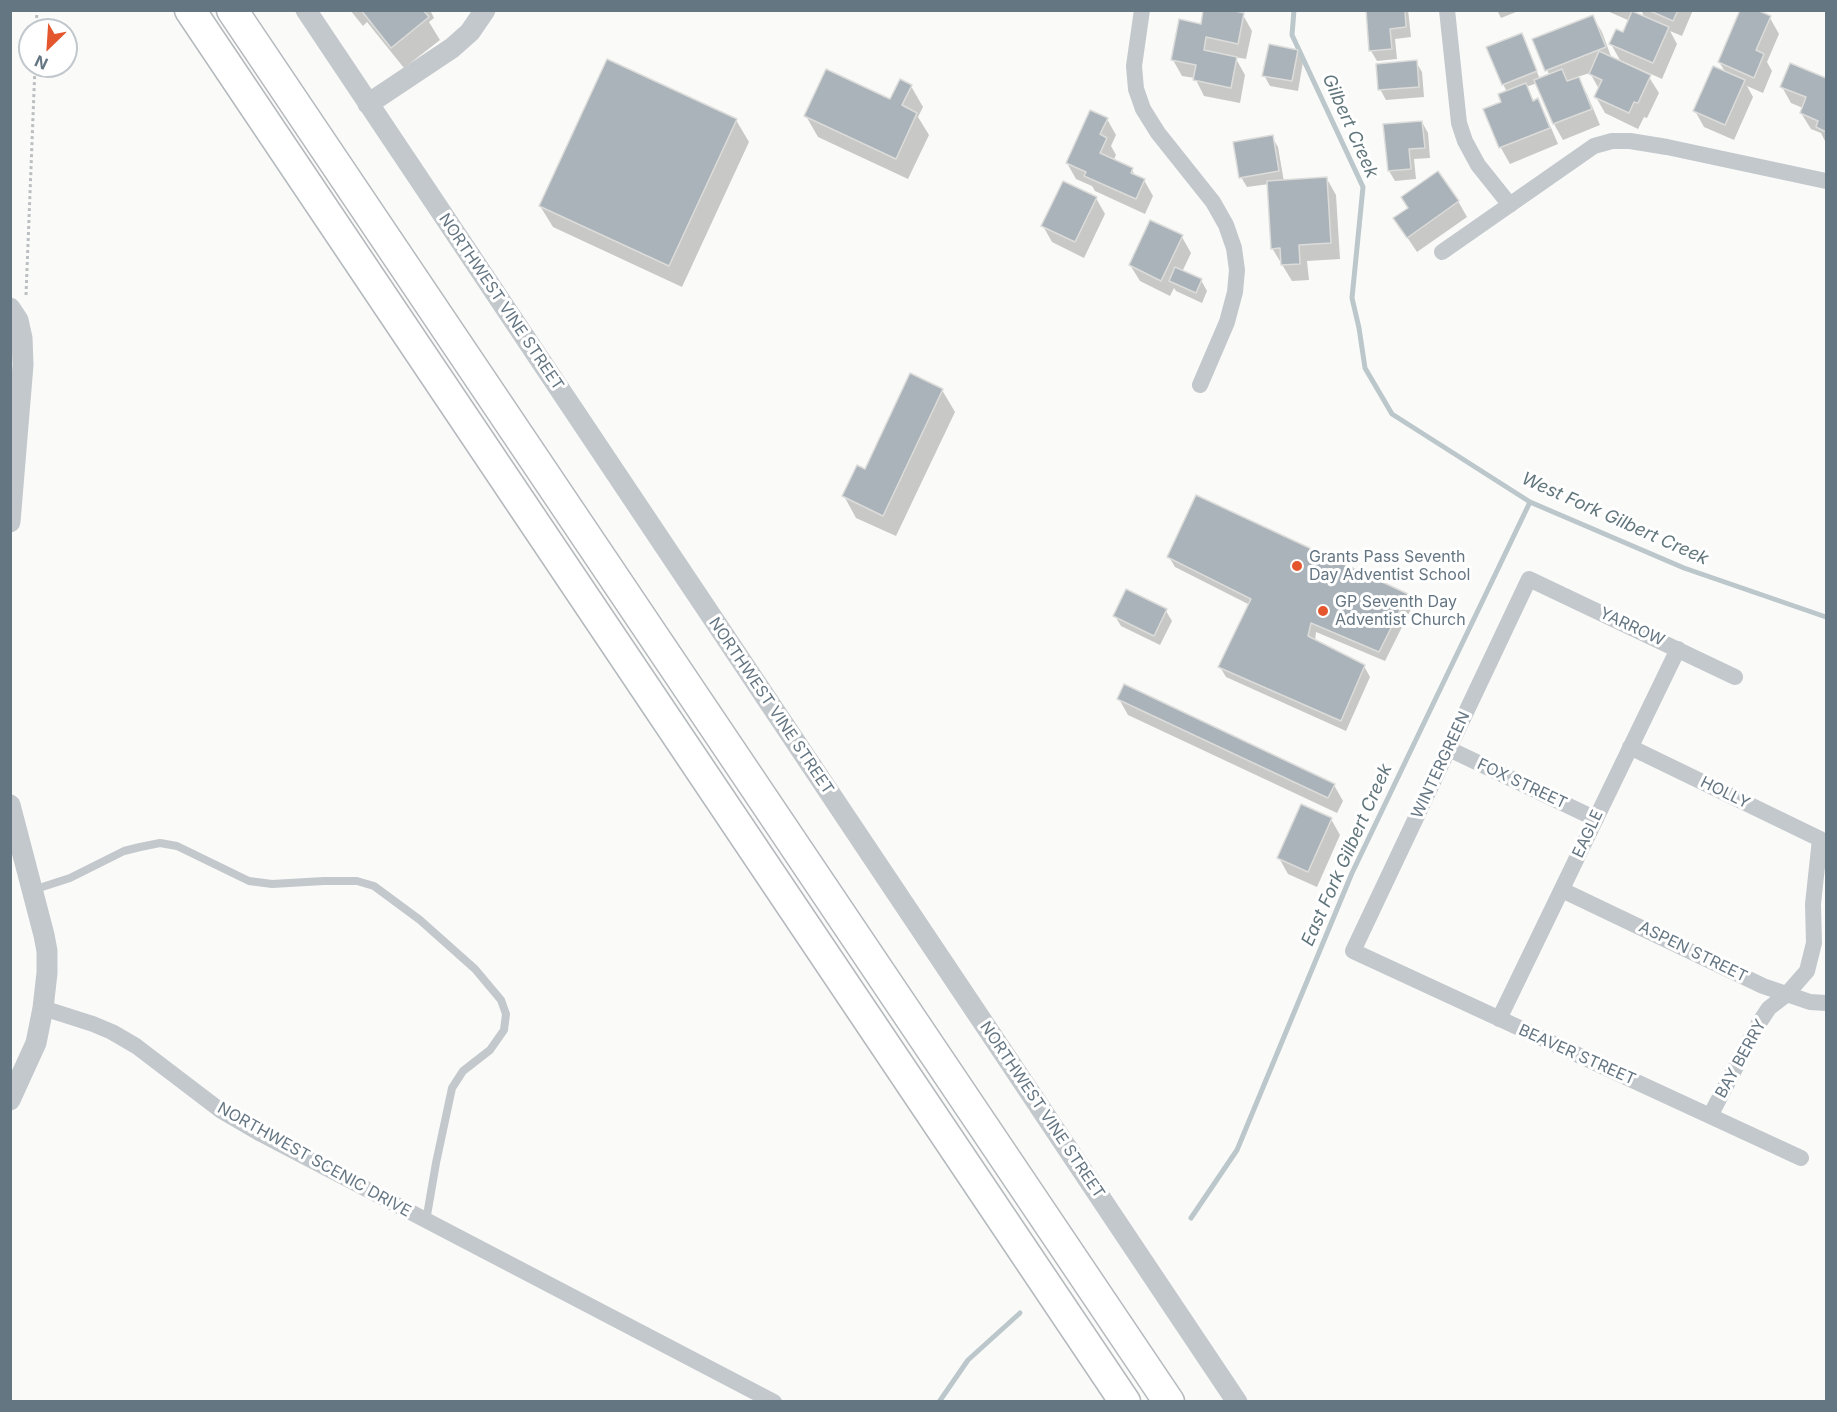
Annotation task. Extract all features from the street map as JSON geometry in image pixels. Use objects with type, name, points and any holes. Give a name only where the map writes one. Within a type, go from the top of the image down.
[{"type":"highway","points":[[190,10],[1125,1401]]},
{"type":"highway","points":[[232,10],[1168,1401]]},
{"type":"street","name":"NORTHWEST VINE STREET","points":[[306,10],[1237,1401]]},
{"type":"street","points":[[368,104],[452,48],[470,33],[485,10]]},
{"type":"street","points":[[1142,10],[1134,66],[1136,89],[1143,109],[1158,133],[1213,202],[1226,225],[1234,248],[1237,270],[1235,292],[1227,322],[1200,385]]},
{"type":"street","points":[[1447,10],[1459,123],[1465,141],[1478,165],[1510,205]]},
{"type":"street","points":[[1442,252],[1594,146],[1612,141],[1630,141],[1667,147],[1827,181]]},
{"type":"street","points":[[10,522],[23,365],[18,306]]},
{"type":"street","name":"YARROW","points":[[1529,579],[1735,677]]},
{"type":"street","name":"WINTERGREEN","points":[[1353,951],[1529,579]]},
{"type":"street","name":"EAGLE","points":[[1498,1019],[1678,649]]},
{"type":"street","name":"HOLLY","points":[[1630,747],[1820,839]]},
{"type":"street","name":"FOX STREET","points":[[1449,749],[1596,819]]},
{"type":"street","points":[[10,805],[44,935],[46,951],[46,987],[36,1043],[10,1100]]},
{"type":"street","name":"BAY BERRY","points":[[1710,1116],[1769,1008],[1786,995],[1807,971],[1814,943],[1813,904],[1820,839]]},
{"type":"street","name":"ASPEN STREET","points":[[1562,890],[1752,981],[1786,995],[1810,1002],[1827,1003]]},
{"type":"street","name":"BEAVER STREET","points":[[1353,951],[1801,1158]]},
{"type":"street","name":"NORTHWEST SCENIC DRIVE","points":[[43,1008],[112,1032],[135,1046],[190,1089],[261,1134],[774,1401]]},
{"type":"lane","points":[[32,890],[70,878],[124,851],[160,843],[177,846],[249,880],[272,885],[324,881],[357,882],[375,886],[420,920],[475,969],[501,1000],[506,1014],[504,1030],[490,1050],[463,1071],[452,1088],[426,1221]]},
{"type":"path","points":[[18,306],[33,78]]},
{"type":"building","points":[[361,10],[423,10],[429,17],[391,48]]},
{"type":"building","points":[[1203,10],[1231,10],[1244,13],[1238,44],[1206,37],[1204,50],[1237,57],[1231,88],[1193,80],[1196,65],[1171,60],[1179,19],[1201,24]]},
{"type":"building","points":[[1366,10],[1405,10],[1406,27],[1390,29],[1392,49],[1369,51]]},
{"type":"building","points":[[1648,10],[1678,10],[1673,21]]},
{"type":"building","points":[[1740,10],[1757,10],[1771,16],[1756,50],[1764,54],[1754,78],[1718,62]]},
{"type":"building","points":[[1632,11],[1669,27],[1653,63],[1609,44],[1616,29],[1623,32]]},
{"type":"building","points":[[1593,15],[1606,47],[1545,71],[1532,39]]},
{"type":"building","points":[[1522,33],[1537,71],[1502,85],[1486,47]]},
{"type":"building","points":[[1269,44],[1298,50],[1292,81],[1262,76]]},
{"type":"building","points":[[1599,51],[1651,75],[1638,103],[1634,102],[1629,113],[1594,97],[1602,80],[1589,74]]},
{"type":"building","points":[[607,59],[737,119],[669,266],[539,206]]},
{"type":"building","points":[[1417,60],[1419,87],[1378,90],[1376,64]]},
{"type":"building","points":[[1790,63],[1826,78],[1826,132],[1816,127],[1818,121],[1800,113],[1806,97],[1780,87]]},
{"type":"building","points":[[1713,66],[1745,80],[1725,125],[1693,111]]},
{"type":"building","points":[[826,69],[890,99],[900,79],[912,85],[902,105],[917,113],[896,159],[804,116]]},
{"type":"building","points":[[1562,69],[1567,81],[1579,77],[1592,109],[1553,124],[1534,80]]},
{"type":"building","points":[[1526,83],[1533,101],[1538,98],[1550,128],[1499,148],[1483,109],[1501,102],[1498,94]]},
{"type":"building","points":[[1090,110],[1108,118],[1100,134],[1107,138],[1100,153],[1133,168],[1131,173],[1145,179],[1136,199],[1084,176],[1086,172],[1066,163]]},
{"type":"building","points":[[1422,121],[1425,148],[1409,149],[1411,169],[1388,171],[1383,124]]},
{"type":"building","points":[[1273,135],[1279,171],[1239,178],[1233,142]]},
{"type":"building","points":[[1438,171],[1459,201],[1407,238],[1393,218],[1408,208],[1401,197]]},
{"type":"building","points":[[1327,177],[1331,243],[1299,245],[1300,264],[1281,265],[1280,248],[1271,249],[1267,181]]},
{"type":"building","points":[[1063,181],[1097,197],[1075,242],[1041,226]]},
{"type":"building","points":[[1150,220],[1183,235],[1161,281],[1129,265]]},
{"type":"building","points":[[1175,267],[1202,279],[1196,293],[1169,281]]},
{"type":"building","points":[[910,373],[943,389],[883,516],[842,496],[857,465],[865,469]]},
{"type":"building","name":"GP Seventh Day Adventist Church","points":[[1196,495],[1408,594],[1379,652],[1311,623],[1308,636],[1365,665],[1341,721],[1218,667],[1251,599],[1167,557]]},
{"type":"building","points":[[1126,589],[1167,609],[1154,636],[1113,616]]},
{"type":"building","points":[[1124,684],[1335,784],[1328,798],[1117,699]]},
{"type":"building","points":[[1301,804],[1332,818],[1308,872],[1277,858]]},
{"type":"waterway","name":"West Fork Gilbert Creek","points":[[1294,10],[1292,35],[1363,187],[1352,298],[1365,368],[1392,414],[1530,502],[1684,568],[1826,617]]},
{"type":"waterway","name":"East Fork Gilbert Creek","points":[[1191,1218],[1237,1150],[1352,873],[1530,502]]},
{"type":"waterway","name":"East Fork Gilbert Creek","points":[[939,1402],[968,1360],[1020,1313]]},
{"type":"place","name":"Grants Pass Seventh Day Adventist School","points":[[1297,566]]},
{"type":"place","name":"GP Seventh Day Adventist Church","points":[[1323,611]]},
{"type":"water label","name":"Gilbert Creek","points":[[1350,126]]}]
